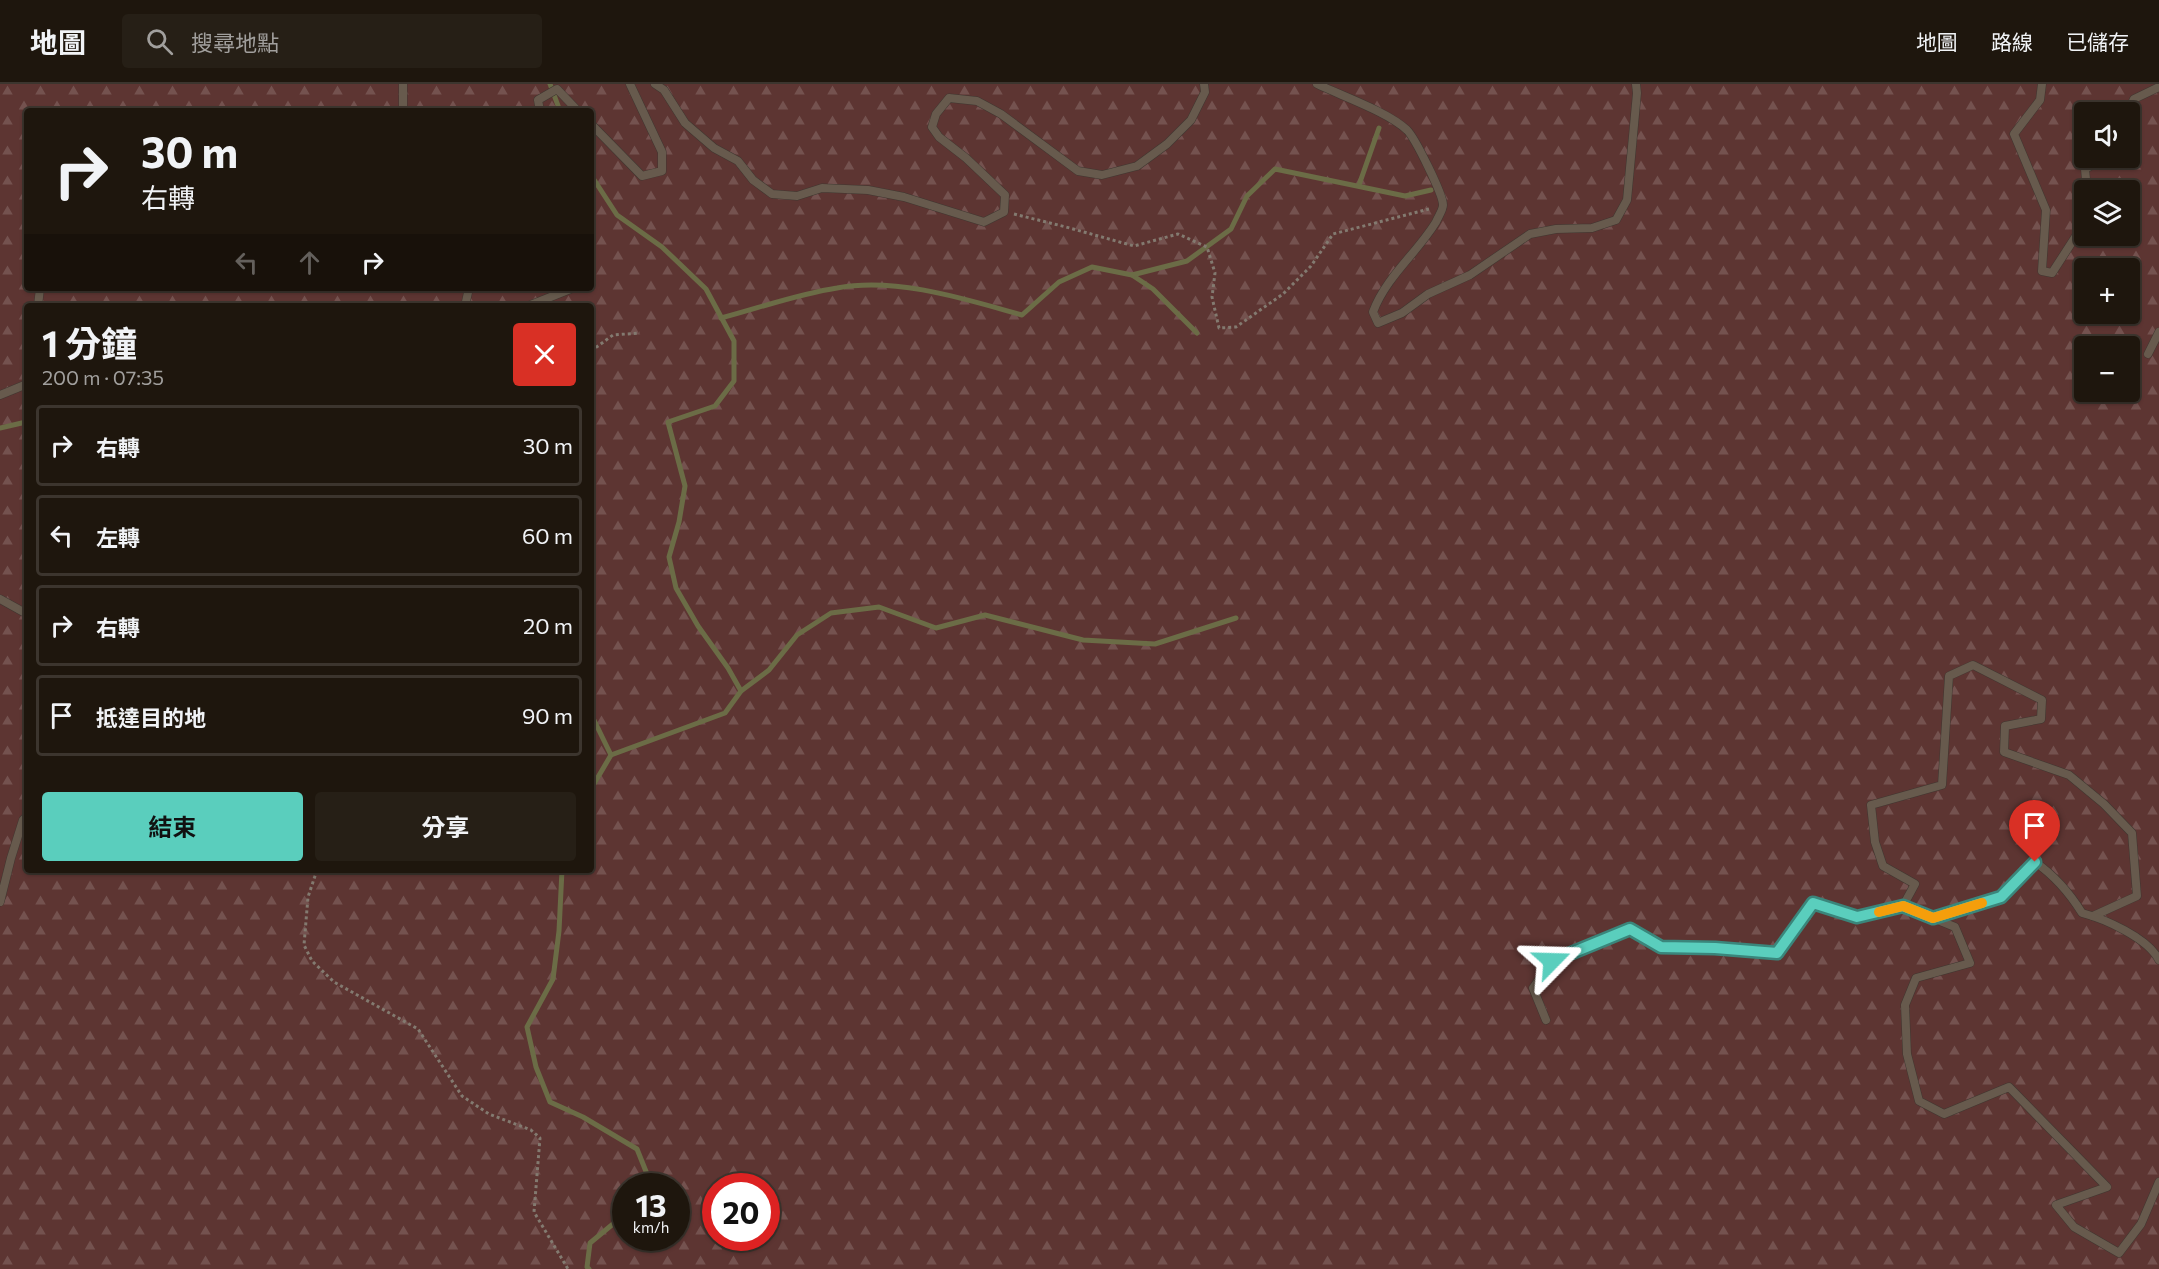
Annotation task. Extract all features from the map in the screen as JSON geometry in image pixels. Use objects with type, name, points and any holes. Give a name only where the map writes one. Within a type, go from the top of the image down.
[{"type":"lane","points":[[403,84],[403,108]]},
{"type":"lane","points":[[594,127],[642,176],[662,171],[662,152],[630,84]]},
{"type":"lane","points":[[655,84],[664,90],[685,123],[714,148],[738,161],[753,180],[772,194],[797,196],[822,188],[868,190],[904,197],[984,222],[1004,212],[1005,195],[966,158],[939,137],[932,127],[936,114],[949,98],[977,101],[1001,114],[1078,171],[1102,175],[1137,166],[1167,144],[1191,120],[1205,92],[1204,84]]},
{"type":"lane","points":[[1317,84],[1384,115],[1408,131],[1440,189],[1443,206],[1437,220],[1380,295],[1373,312],[1378,323],[1402,313],[1428,294],[1470,275],[1530,234],[1592,228],[1616,220],[1627,200],[1636,84]]},
{"type":"lane","points":[[2042,84],[2040,100],[2014,134],[2046,210],[2042,271],[2052,273],[2074,239]]},
{"type":"lane","points":[[2133,102],[2134,99],[2159,87]]},
{"type":"lane","points":[[539,108],[538,100],[557,89],[575,108]]},
{"type":"lane","points":[[536,303],[566,291]]},
{"type":"lane","points":[[2148,354],[2159,332]]},
{"type":"lane","points":[[0,395],[24,385]]},
{"type":"lane","points":[[0,599],[24,612]]},
{"type":"lane","points":[[1903,906],[1915,884],[1883,866],[1875,842],[1871,805],[1942,785],[1949,676],[1973,665],[2042,700],[2041,719],[2005,726],[2004,752],[2069,775],[2104,804],[2132,833],[2136,896],[2093,916]]},
{"type":"lane","points":[[0,902],[24,819]]},
{"type":"lane","points":[[1933,918],[2001,897],[2035,862],[2068,891],[2082,913],[2108,920],[2154,950],[2159,960]]},
{"type":"lane","points":[[1546,1020],[1533,988],[1552,961],[1630,929],[1661,947],[1777,953],[1813,903],[1857,917],[1903,906],[1955,927],[1971,963],[1916,978],[1905,1005],[1907,1054],[1919,1101],[1944,1114],[2009,1087],[2107,1187],[2056,1205],[2074,1227],[2119,1253],[2141,1224],[2159,1182]]},
{"type":"path","points":[[1004,212],[1066,226],[1134,246],[1178,234],[1206,247],[1215,273],[1212,297],[1219,328],[1236,327],[1283,294],[1311,266],[1333,234],[1443,206]]},
{"type":"path","points":[[594,349],[613,335],[640,333]]},
{"type":"path","points":[[316,873],[308,897],[304,945],[312,961],[334,982],[418,1029],[462,1096],[489,1114],[531,1130],[540,1138],[534,1212],[568,1269]]},
{"type":"green space","points":[[0,84],[2159,84],[2159,1269],[0,1269]]},
{"type":"waterway","points":[[550,84],[559,108]]},
{"type":"waterway","points":[[1359,185],[1379,128]]},
{"type":"waterway","points":[[721,318],[808,294],[860,285],[907,287],[931,291],[1022,315],[1059,282],[1092,267],[1132,275],[1187,261],[1231,229],[1247,196],[1275,169],[1405,196],[1431,190]]},
{"type":"waterway","points":[[594,180],[617,215],[662,247],[706,289],[734,341],[734,381],[715,406],[668,422],[685,486],[679,522],[669,557],[676,588],[741,691],[725,713],[611,755],[594,784]]},
{"type":"waterway","points":[[1132,275],[1153,289],[1197,333]]},
{"type":"waterway","points":[[0,428],[24,422]]},
{"type":"waterway","points":[[741,691],[769,670],[797,635],[831,613],[879,607],[936,628],[985,615],[1083,640],[1155,644],[1236,618]]},
{"type":"waterway","points":[[594,720],[611,755]]},
{"type":"waterway","points":[[562,873],[559,931],[553,979],[527,1027],[536,1067],[550,1102],[583,1117],[637,1149],[647,1173]]},
{"type":"waterway","points":[[589,1269],[587,1267],[590,1243],[612,1225]]},
{"type":"slow traffic","points":[[1879,912],[1903,906],[1933,918],[1982,903]]},
{"type":"route","points":[[1552,961],[1630,929],[1661,947],[1777,953],[1813,903],[1857,917],[1903,906],[1933,918],[2001,897],[2035,862]]}]
